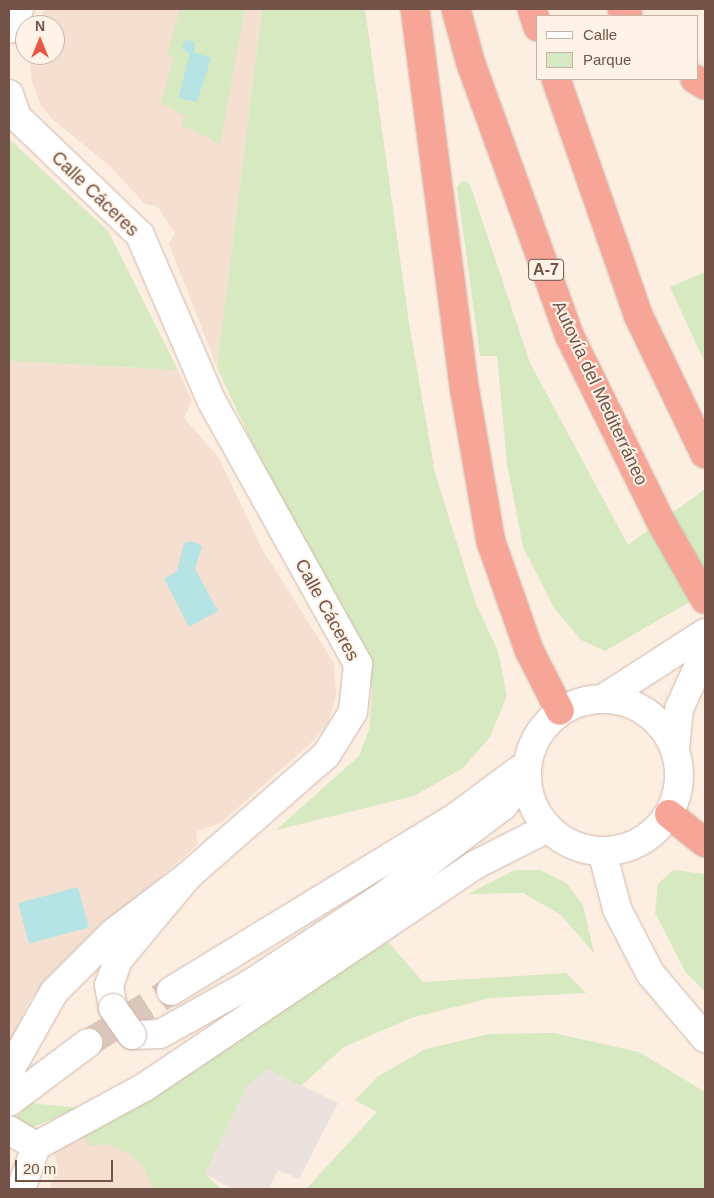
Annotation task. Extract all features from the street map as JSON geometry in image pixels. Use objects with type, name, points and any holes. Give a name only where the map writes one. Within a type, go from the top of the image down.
[{"type":"highway","points":[[415,9],[465,392],[491,542],[529,650],[560,712]]},
{"type":"highway","name":"Autovía del Mediterráneo","points":[[456,9],[470,61],[570,337],[661,522],[705,598]]},
{"type":"highway","points":[[532,9],[536,21]]},
{"type":"highway","points":[[556,80],[638,314],[705,454]]},
{"type":"highway","points":[[668,814],[705,843]]},
{"type":"main road","points":[[9,29],[19,9]]},
{"type":"main road","name":"Calle Cáceres","points":[[9,94],[17,117],[140,235],[211,400],[358,664],[353,712],[326,755],[188,876],[113,933],[54,992],[9,1072]]},
{"type":"main road","points":[[188,876],[118,960],[110,985],[113,1008],[132,1035],[160,1034],[200,1014],[385,895],[503,806],[526,770],[532,744],[560,712],[604,698],[705,633]]},
{"type":"main road","points":[[526,770],[531,800],[545,826],[582,849],[602,851],[628,847],[651,834],[668,814],[679,778],[675,749],[679,709],[705,652]]},
{"type":"main road","points":[[604,698],[648,713],[675,749]]},
{"type":"main road","points":[[170,991],[456,817],[526,770]]},
{"type":"main road","points":[[385,895],[518,828],[545,826]]},
{"type":"main road","points":[[21,1189],[36,1146],[143,1088],[475,866],[545,826]]},
{"type":"main road","points":[[602,851],[617,909],[650,973],[705,1038]]},
{"type":"main road","points":[[9,1102],[88,1043]]},
{"type":"main road","points":[[9,1130],[36,1146]]},
{"type":"shaded area","points":[[45,9],[262,9],[217,367],[169,244],[175,233],[157,206],[145,204],[109,165],[52,119],[41,105],[32,82],[31,65],[65,65],[65,15],[42,15]]},
{"type":"shaded area","points":[[9,361],[178,370],[192,401],[184,418],[219,458],[262,549],[334,663],[336,695],[329,721],[312,742],[222,822],[196,832],[198,844],[70,957],[30,1000],[9,1044]]},
{"type":"shaded area","points":[[268,1069],[338,1103],[299,1179],[278,1170],[269,1189],[233,1189],[205,1174],[248,1084]]},
{"type":"shaded area","points":[[165,1079],[182,1189],[49,1189],[58,1167],[53,1150]]},
{"type":"green space","points":[[180,9],[245,9],[220,144],[181,125],[185,116],[161,103],[174,58],[167,56]],"holes":[[[185,52],[194,52],[197,102],[178,97],[191,53]]]},
{"type":"green space","points":[[262,9],[365,9],[409,323],[435,473],[476,604],[498,651],[507,696],[490,737],[463,768],[414,796],[276,830],[359,756],[369,729],[372,692],[365,651],[252,443],[217,367]]},
{"type":"green space","points":[[9,139],[108,231],[178,370],[9,361]]},
{"type":"green space","points":[[463,180],[470,184],[530,363],[628,545],[705,489],[705,593],[605,651],[581,640],[554,608],[523,547],[507,464],[497,356],[480,356],[457,187]]},
{"type":"green space","points":[[705,272],[705,363],[670,287]]},
{"type":"green space","points":[[515,870],[540,870],[566,883],[583,905],[594,953],[561,915],[523,893],[468,894]]},
{"type":"green space","points":[[673,870],[705,874],[705,991],[686,973],[655,913],[658,884]]},
{"type":"green space","points":[[388,942],[423,982],[566,973],[586,993],[491,998],[411,1018],[344,1047],[301,1086],[268,1069],[248,1084],[205,1174],[221,1189],[153,1189],[142,1165],[126,1152],[107,1144],[89,1146],[83,1131]]},
{"type":"green space","points":[[554,1033],[639,1052],[705,1092],[705,1189],[306,1189],[377,1112],[355,1100],[377,1077],[426,1049],[489,1034]]},
{"type":"green space","points":[[31,1103],[78,1108],[27,1130],[13,1120]]},
{"type":"water","points":[[185,40],[195,42],[194,52],[211,58],[197,102],[178,98],[190,54],[182,49]]},
{"type":"water","points":[[192,541],[202,546],[195,569],[218,611],[189,627],[164,579],[177,571],[184,543]]},
{"type":"water","points":[[78,887],[89,928],[29,944],[18,903]]},
{"type":"tunnel","points":[[88,1043],[171,991]]}]
